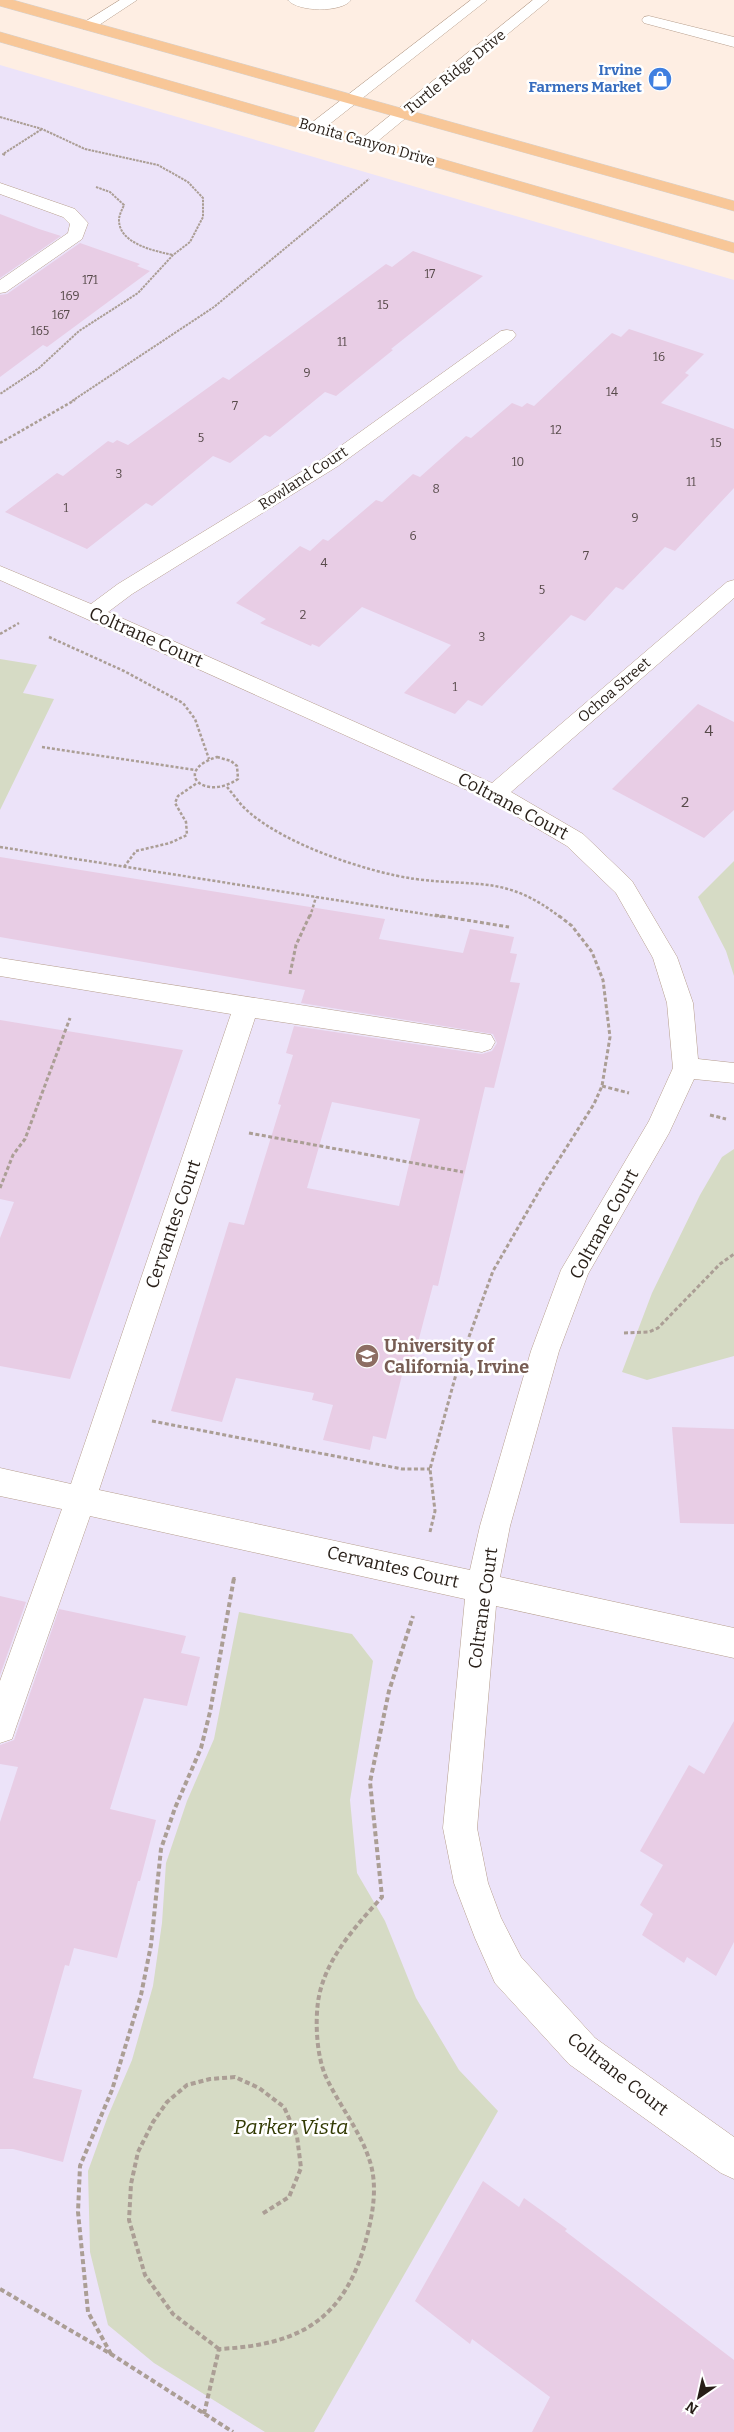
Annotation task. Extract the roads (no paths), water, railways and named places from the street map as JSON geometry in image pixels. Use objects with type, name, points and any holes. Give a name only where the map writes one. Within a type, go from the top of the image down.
[{"type":"main road","points":[[0,1],[734,206]]},
{"type":"main road","name":"Bonita Canyon Drive","points":[[0,38],[734,248]]},
{"type":"street","points":[[88,26],[130,0]]},
{"type":"street","points":[[295,0],[317,6],[339,4],[344,0]]},
{"type":"street","points":[[316,128],[480,0]]},
{"type":"street","name":"Turtle Ridge Drive","points":[[367,142],[542,0]]},
{"type":"street","points":[[649,20],[734,42]]},
{"type":"street","points":[[0,188],[69,212],[79,223],[76,234],[0,288]]},
{"type":"street","name":"Rowland Court","points":[[93,613],[125,589],[330,462],[507,335]]},
{"type":"street","name":"Coltrane Court","points":[[0,572],[495,792],[575,840],[624,887],[665,957],[680,1003],[686,1068],[660,1125],[575,1270],[542,1360],[495,1526],[482,1587],[460,1828],[472,1883],[487,1926],[508,1970],[582,2051],[734,2160]]},
{"type":"street","name":"Ochoa Street","points":[[495,792],[734,587]]},
{"type":"street","points":[[0,966],[246,1007],[482,1042]]},
{"type":"street","name":"Cervantes Court","points":[[0,1727],[81,1498],[246,1007]]},
{"type":"street","points":[[686,1068],[734,1073]]},
{"type":"street","name":"Cervantes Court","points":[[0,1482],[81,1498],[734,1643]]},
{"type":"place","name":"Irvine Farmers Market","points":[[660,79]]},
{"type":"place","name":"University of California, Irvine","points":[[367,1356]]},
{"type":"park label","name":"Parker Vista","points":[[291,2127]]}]
